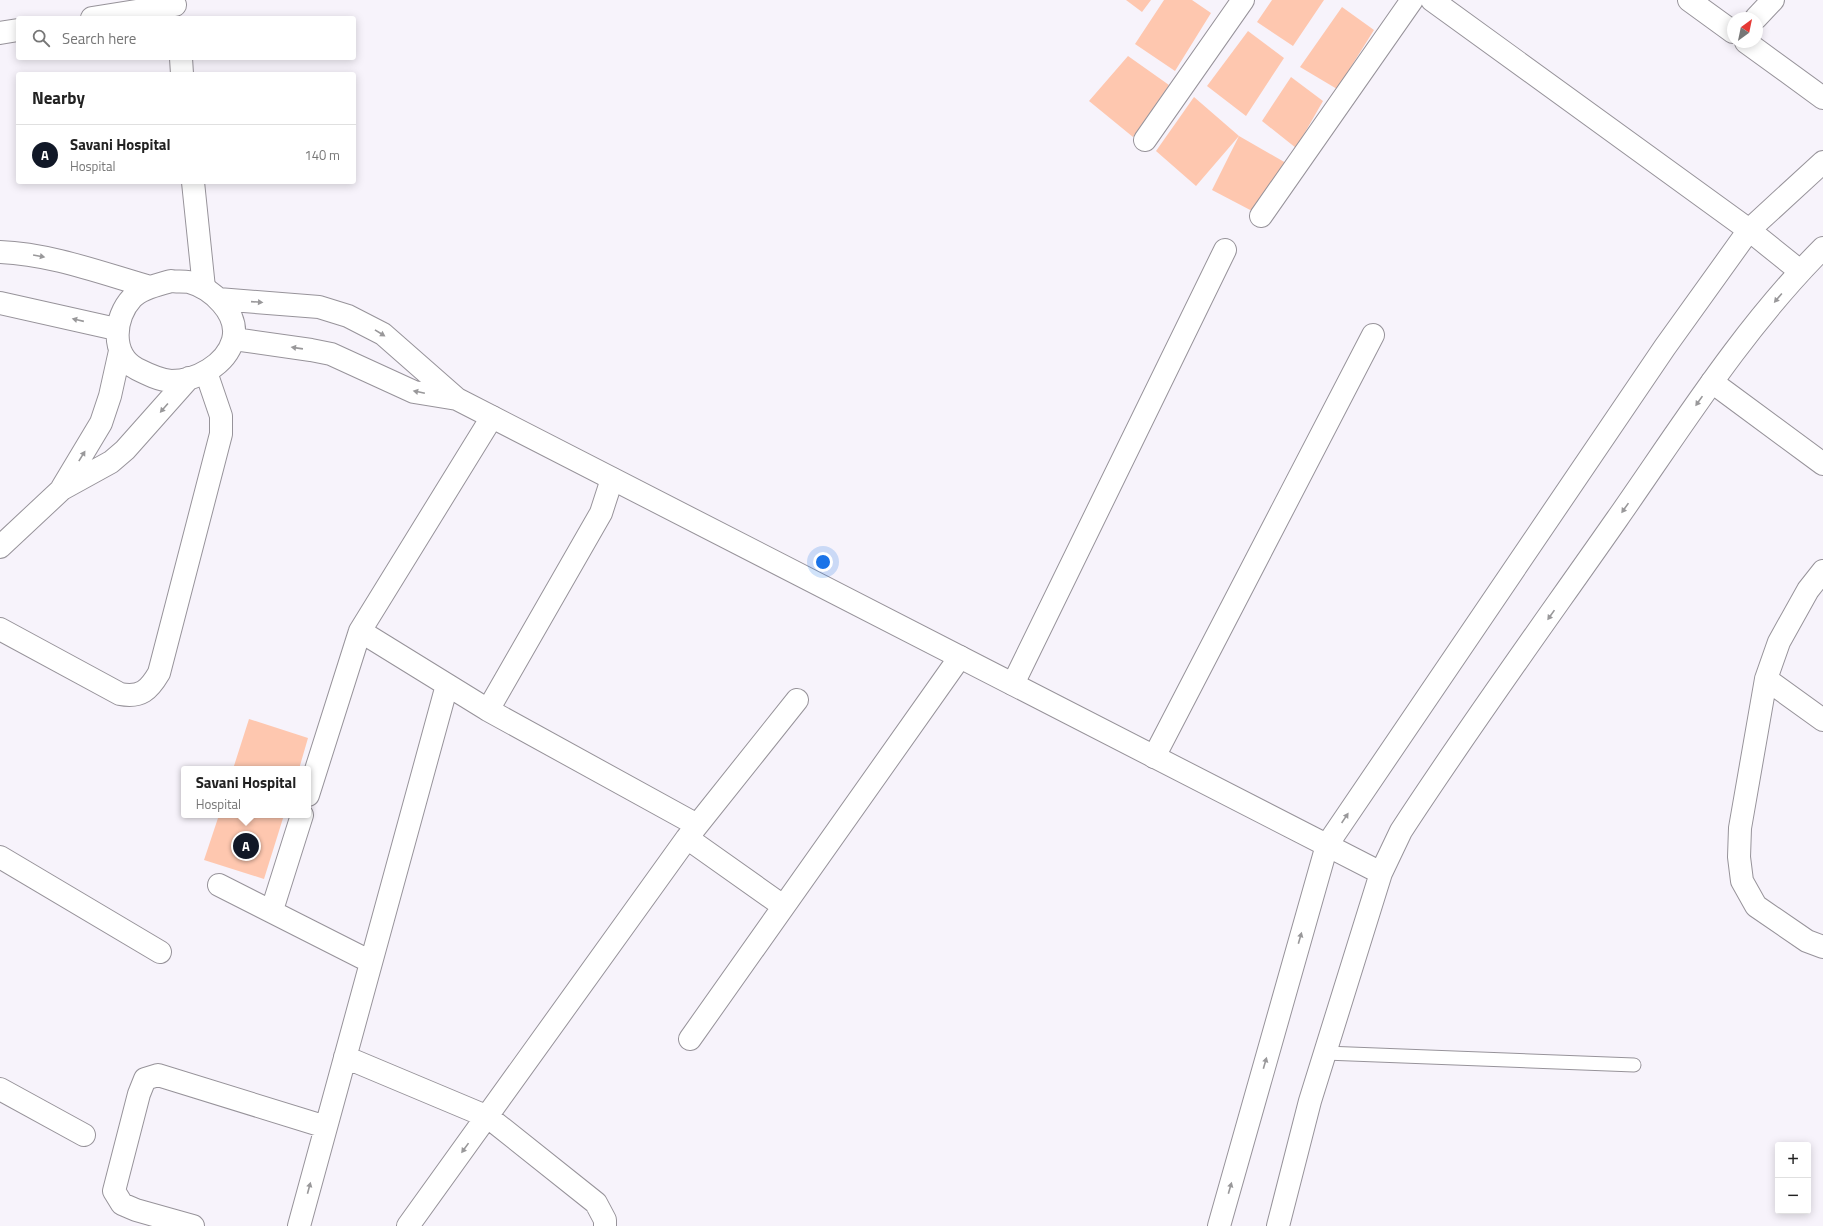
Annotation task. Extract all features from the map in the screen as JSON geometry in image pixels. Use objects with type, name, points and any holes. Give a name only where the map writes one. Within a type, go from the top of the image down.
[{"type":"street","points":[[1145,140],[1243,0]]},
{"type":"street","points":[[1261,216],[1412,0]]},
{"type":"street","points":[[1432,0],[1750,230],[1800,271]]},
{"type":"street","points":[[1689,0],[1727,28]]},
{"type":"street","points":[[1762,12],[1773,0]]},
{"type":"street","points":[[109,16],[175,8]]},
{"type":"street","points":[[0,33],[16,30]]},
{"type":"street","points":[[1754,48],[1823,98]]},
{"type":"street","points":[[181,60],[182,72]]},
{"type":"street","points":[[1219,1226],[1327,845],[1665,347],[1750,230],[1823,162]]},
{"type":"street","points":[[193,184],[211,294]]},
{"type":"street","points":[[1278,1226],[1310,1101],[1381,873],[1393,847],[1412,814],[1712,382],[1800,271],[1823,248]]},
{"type":"street","points":[[1013,684],[1225,250]]},
{"type":"street","points":[[0,252],[18,253],[54,259],[150,287]]},
{"type":"street","points":[[62,489],[101,424],[110,396],[120,351],[116,329],[121,314],[132,297],[150,287],[171,281],[188,282],[211,294],[228,310],[233,326],[234,339],[219,364],[198,375],[171,380],[152,376],[131,366],[120,351]]},
{"type":"street","points":[[211,294],[319,307],[348,316],[383,334],[457,400]]},
{"type":"street","points":[[0,303],[116,329]]},
{"type":"street","points":[[1154,757],[1373,335]]},
{"type":"street","points":[[234,339],[331,354],[414,392],[457,400],[1381,873]]},
{"type":"street","points":[[0,547],[62,489],[111,462],[125,450],[198,375]]},
{"type":"street","points":[[0,629],[120,694],[131,696],[149,689],[159,673],[221,434],[221,416],[198,375]]},
{"type":"street","points":[[1712,382],[1823,464]]},
{"type":"street","points":[[311,786],[360,631],[492,417]]},
{"type":"street","points":[[488,710],[601,513],[612,479]]},
{"type":"street","points":[[1823,571],[1808,590],[1779,642],[1766,679],[1740,828],[1739,857],[1742,881],[1756,906],[1807,941],[1823,947]]},
{"type":"street","points":[[360,631],[488,710],[692,831],[783,906]]},
{"type":"street","points":[[690,1039],[960,657]]},
{"type":"street","points":[[1766,679],[1823,720]]},
{"type":"street","points":[[299,1226],[447,685]]},
{"type":"street","points":[[408,1226],[488,1117],[692,831],[797,700]]},
{"type":"street","points":[[272,910],[301,818]]},
{"type":"street","points":[[0,857],[160,952]]},
{"type":"street","points":[[219,885],[272,910],[371,962]]},
{"type":"street","points":[[345,1057],[488,1117],[596,1203],[605,1220],[605,1226]]},
{"type":"street","points":[[193,1226],[136,1210],[122,1204],[114,1191],[139,1094],[145,1079],[158,1075],[326,1127]]},
{"type":"street","points":[[0,1089],[84,1136]]},
{"type":"lane","points":[[1325,1053],[1634,1065]]},
{"type":"building","points":[[1126,0],[1151,0],[1142,12]]},
{"type":"building","points":[[1164,0],[1192,0],[1211,13],[1175,71],[1135,44]]},
{"type":"building","points":[[1272,0],[1324,0],[1293,46],[1257,22]]},
{"type":"building","points":[[1342,7],[1374,30],[1337,89],[1300,67]]},
{"type":"building","points":[[1248,31],[1284,58],[1246,116],[1207,86]]},
{"type":"building","points":[[1128,56],[1169,85],[1133,137],[1089,101]]},
{"type":"building","points":[[1291,77],[1323,101],[1296,148],[1262,121]]},
{"type":"building","points":[[1194,97],[1239,136],[1196,186],[1156,151]]},
{"type":"building","points":[[1239,136],[1286,163],[1254,212],[1212,190]]},
{"type":"building","points":[[249,719],[308,738],[300,766],[234,766]]},
{"type":"building","points":[[218,818],[283,818],[264,879],[204,860]]},
{"type":"place","name":"Savani Hospital","points":[[246,846]]}]
